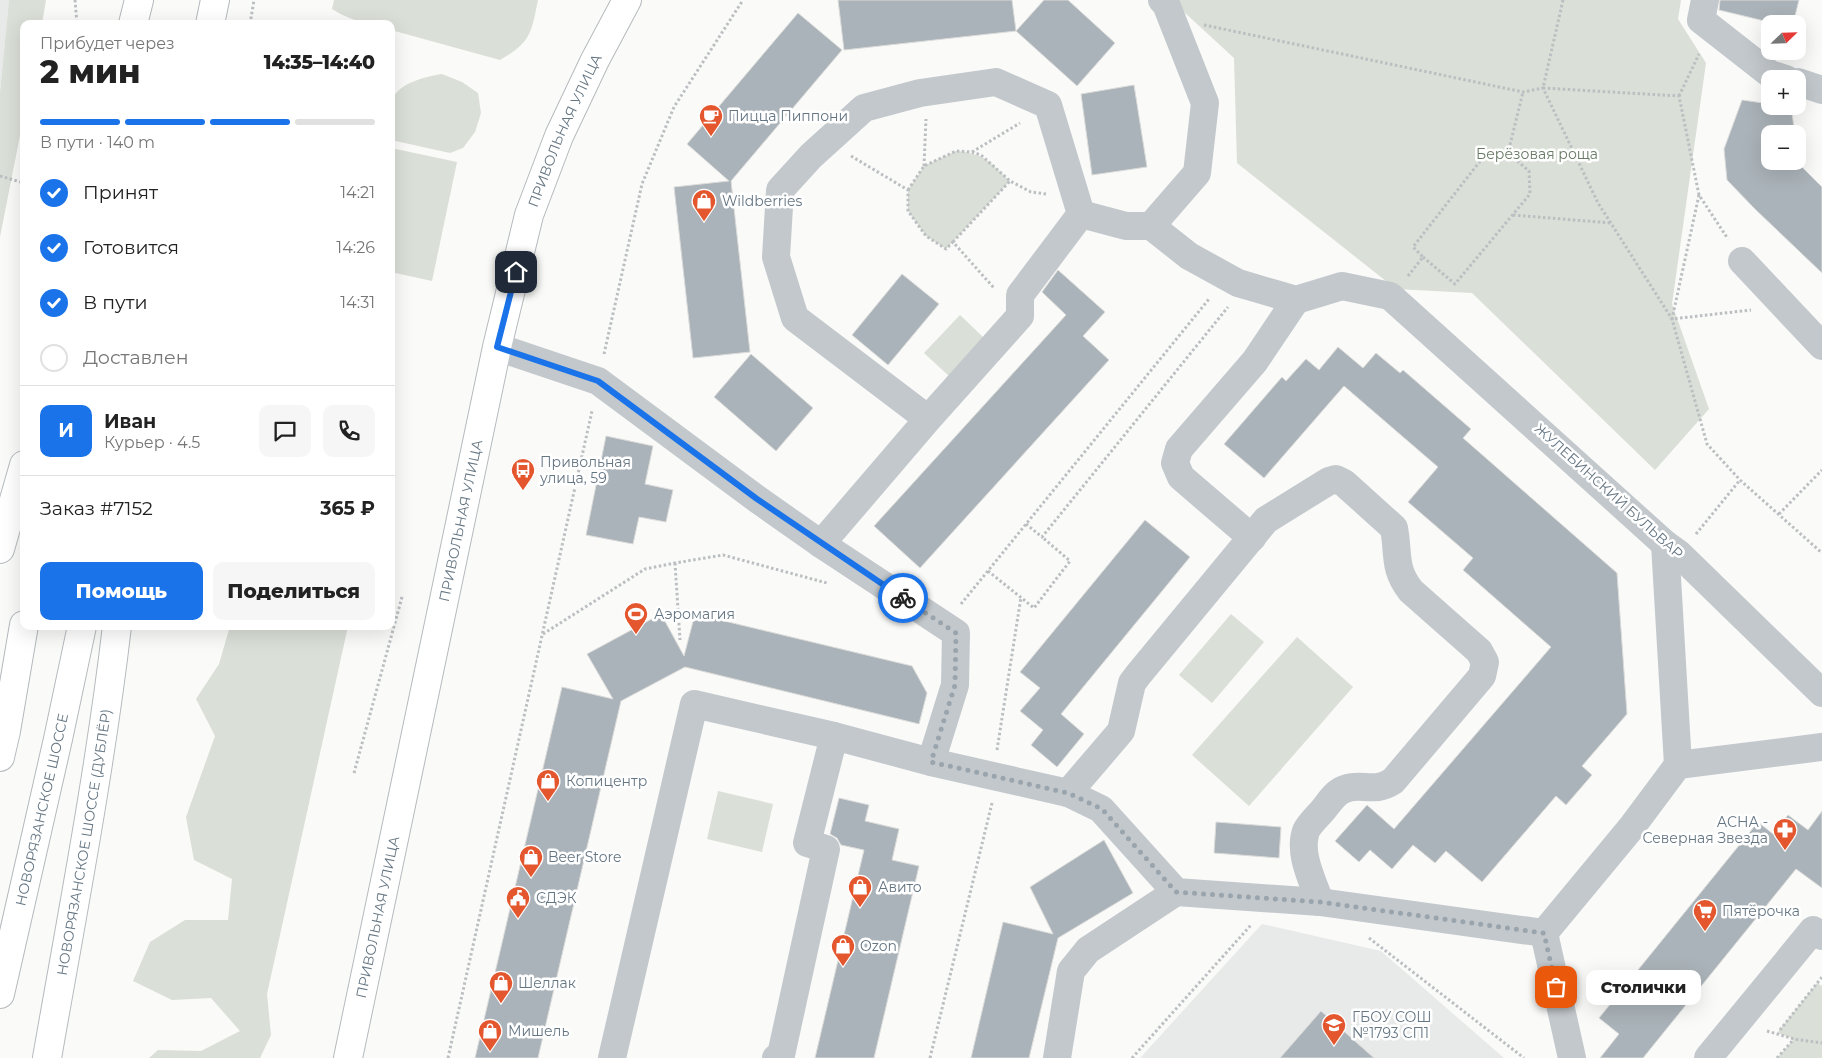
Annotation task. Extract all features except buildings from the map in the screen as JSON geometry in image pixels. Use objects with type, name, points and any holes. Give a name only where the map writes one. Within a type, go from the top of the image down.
[{"type":"main road","points":[[135,20],[138,0]]},
{"type":"main road","points":[[211,20],[215,0]]},
{"type":"main road","name":"ПРИВОЛЬНАЯ УЛИЦА","points":[[348,1058],[497,347],[529,215],[559,136],[595,60],[627,0]]},
{"type":"main road","points":[[0,549],[20,479]]},
{"type":"main road","points":[[0,757],[23,630]]},
{"type":"main road","name":"НОВОРЯЗАНСКОЕ ШОССЕ","points":[[0,994],[81,630]]},
{"type":"main road","name":"НОВОРЯЗАНСКОЕ ШОССЕ (ДУБЛЁР)","points":[[47,1058],[78,886],[116,630]]},
{"type":"street","points":[[1705,0],[1701,20],[1765,70]]},
{"type":"street","points":[[1151,226],[1197,173],[1205,103],[1164,2]]},
{"type":"street","points":[[928,419],[795,318],[776,257],[780,190],[811,156],[864,108],[927,92],[996,82],[1048,105],[1079,205],[1126,226],[1151,226],[1190,256],[1236,281],[1296,300],[1342,286],[1390,296]]},
{"type":"street","points":[[1806,85],[1822,90]]},
{"type":"street","points":[[821,544],[928,419],[1020,316],[1020,295],[1079,205]]},
{"type":"street","points":[[1742,261],[1822,346]]},
{"type":"street","name":"ЖУЛЕБИНСКИЙ БУЛЬВАР","points":[[1390,296],[1672,548],[1822,693]]},
{"type":"street","points":[[1252,538],[1181,477],[1175,463],[1179,449],[1255,362],[1296,300]]},
{"type":"street","points":[[497,347],[598,381],[757,499],[821,544],[956,633],[955,685],[931,762]]},
{"type":"street","points":[[1068,793],[1118,736],[1123,726],[1132,683],[1266,520],[1329,481],[1336,479],[1344,483],[1394,528],[1398,569],[1402,579],[1411,591],[1479,651],[1485,662],[1482,676],[1393,781],[1385,786],[1375,788],[1351,787],[1344,789],[1337,793],[1307,829],[1304,842],[1306,858],[1320,902]]},
{"type":"street","points":[[1544,933],[1631,828],[1678,765],[1672,548]]},
{"type":"street","points":[[612,1058],[694,704],[834,736],[931,762],[1068,793],[1102,809],[1176,892]]},
{"type":"street","points":[[776,1058],[781,1055],[826,849],[807,843],[834,736]]},
{"type":"street","points":[[1678,765],[1822,747]]},
{"type":"street","points":[[1057,1058],[1071,971],[1088,950],[1176,892],[1320,902],[1544,933]]},
{"type":"street","points":[[1708,1058],[1813,930],[1822,936]]},
{"type":"street","points":[[1544,933],[1572,1058]]},
{"type":"path","points":[[75,0],[77,20]]},
{"type":"path","points":[[251,20],[254,0]]},
{"type":"path","points":[[448,1058],[642,184],[674,107],[743,0]]},
{"type":"path","points":[[1563,0],[1543,88],[1598,203],[1672,319],[1707,444],[1740,480],[1822,554]]},
{"type":"path","points":[[1164,2],[1196,23],[1523,92],[1543,88],[1678,96]]},
{"type":"path","points":[[1712,29],[1678,96],[1699,195],[1742,261]]},
{"type":"path","points":[[924,166],[927,92]]},
{"type":"path","points":[[1508,153],[1523,92]]},
{"type":"path","points":[[972,152],[1048,105]]},
{"type":"path","points":[[827,142],[908,190]]},
{"type":"path","points":[[1010,181],[946,249],[926,236],[908,211],[908,190],[924,166],[956,151],[972,152],[981,155],[1010,181],[1031,192],[1079,205]]},
{"type":"path","points":[[1508,153],[1530,170],[1530,194],[1455,284],[1413,248],[1481,160],[1508,153]]},
{"type":"path","points":[[0,176],[20,182]]},
{"type":"path","points":[[1672,319],[1699,195]]},
{"type":"path","points":[[1512,215],[1611,223]]},
{"type":"path","points":[[953,242],[1020,316]]},
{"type":"path","points":[[1390,296],[1423,257]]},
{"type":"path","points":[[944,625],[1026,524],[1236,281]]},
{"type":"path","points":[[1042,537],[1236,281]]},
{"type":"path","points":[[1672,319],[1786,306]]},
{"type":"path","points":[[1779,514],[1822,470]]},
{"type":"path","points":[[1672,548],[1740,480]]},
{"type":"path","points":[[988,571],[1034,608],[1070,561],[1026,524]]},
{"type":"path","points":[[542,634],[645,569],[675,563],[723,555],[835,585]]},
{"type":"path","points":[[675,563],[680,640]]},
{"type":"path","points":[[395,623],[402,597]]},
{"type":"path","points":[[930,1058],[996,777],[1021,598]]},
{"type":"path","points":[[354,773],[393,630]]},
{"type":"path","points":[[1132,1058],[1274,899]]},
{"type":"path","points":[[1365,935],[1524,1058]]},
{"type":"path","points":[[1780,1030],[1822,977]]},
{"type":"path","points":[[1738,1022],[1794,1039],[1822,1043]]},
{"type":"path","points":[[1777,1058],[1794,1039]]},
{"type":"shaded area","points":[[0,0],[9,0],[0,92]]},
{"type":"shaded area","points":[[1262,924],[1381,951],[1504,1058],[1140,1058]]},
{"type":"green space","points":[[9,0],[46,0],[43,20],[20,20],[20,135],[0,237],[0,92]]},
{"type":"green space","points":[[334,0],[538,0],[528,36],[518,48],[500,60],[395,31],[395,20],[357,20],[332,9]]},
{"type":"green space","name":"Берёзовая роща","points":[[1171,0],[1681,0],[1678,19],[1706,63],[1672,304],[1709,409],[1655,470],[1472,293],[1396,289],[1237,163],[1234,58]]},
{"type":"green space","points":[[442,74],[462,82],[478,93],[481,113],[475,132],[463,148],[450,153],[395,141],[395,96],[404,86],[427,77]]},
{"type":"green space","points":[[395,149],[457,162],[432,281],[395,273]]},
{"type":"green space","points":[[956,151],[974,154],[986,160],[1010,181],[946,249],[926,236],[908,211],[908,190],[924,166]]},
{"type":"green space","points":[[960,315],[984,338],[949,376],[924,353]]},
{"type":"green space","points":[[1231,614],[1264,642],[1212,703],[1179,675]]},
{"type":"green space","points":[[229,630],[347,630],[267,994],[271,1035],[260,1058],[149,1058],[158,1050],[201,1051],[240,1031],[211,998],[172,1000],[133,981],[150,942],[185,920],[228,920],[232,879],[194,860],[186,817],[215,736],[196,699],[219,664]]},
{"type":"green space","points":[[1297,637],[1353,687],[1249,806],[1192,755]]},
{"type":"green space","points":[[718,791],[773,804],[762,852],[707,839]]},
{"type":"green space","points":[[1817,983],[1822,986],[1822,1058],[1777,1058],[1794,1039],[1777,1033]]},
{"type":"way so far","points":[[903,598],[956,633],[955,685],[931,762],[1068,793],[1102,809],[1176,892],[1320,902],[1544,933],[1556,987]]},
{"type":"place","name":"Пицца Пиппони","points":[[711,137]]},
{"type":"place","name":"Wildberries","points":[[704,222]]},
{"type":"place","name":"Привольная улица, 59","points":[[523,491]]},
{"type":"place","name":"Аэромагия","points":[[636,635]]},
{"type":"place","name":"Копицентр","points":[[548,802]]},
{"type":"place","name":"АСНА - Северная Звезда","points":[[1785,851]]},
{"type":"place","name":"Beer Store","points":[[531,878]]},
{"type":"place","name":"Авито","points":[[860,908]]},
{"type":"place","name":"СДЭК","points":[[518,919]]},
{"type":"place","name":"Пятёрочка","points":[[1705,932]]},
{"type":"place","name":"Ozon","points":[[843,967]]},
{"type":"place","name":"Столички","points":[[1556,987]]},
{"type":"place","name":"Шеллак","points":[[501,1004]]},
{"type":"place","name":"ГБОУ СОШ №1793 СП1","points":[[1334,1046]]},
{"type":"place","name":"Мишель","points":[[490,1052]]},
{"type":"route","points":[[516,272],[497,347],[598,381],[757,499],[903,598]]}]
